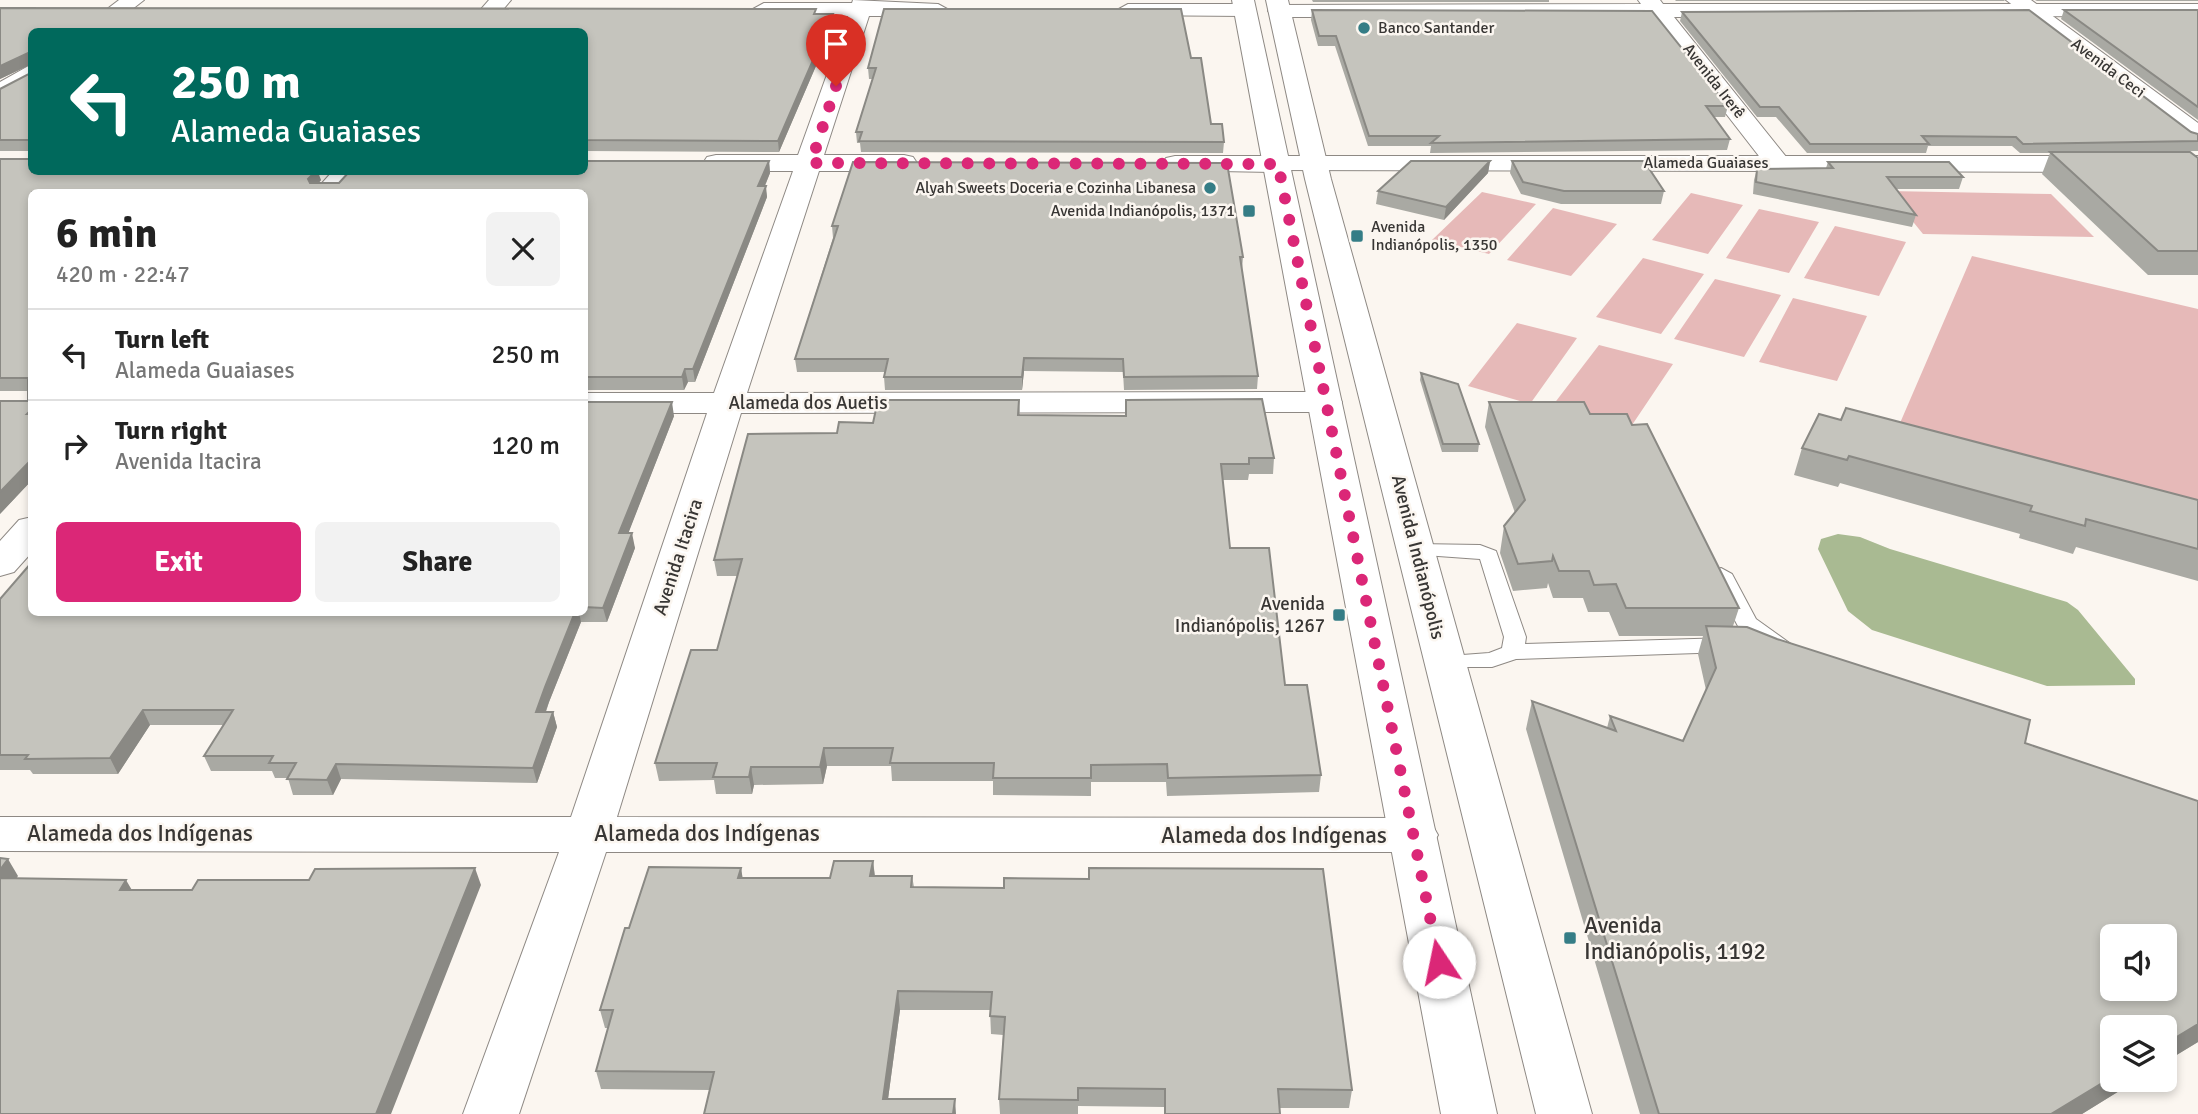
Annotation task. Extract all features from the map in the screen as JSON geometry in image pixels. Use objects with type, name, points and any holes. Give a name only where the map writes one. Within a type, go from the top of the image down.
[{"type":"street","points":[[475,28],[496,4]]},
{"type":"street","points":[[462,8],[496,4],[523,8]]},
{"type":"street","points":[[739,9],[862,5],[955,10]]},
{"type":"street","name":"Avenida Itacira","points":[[491,1114],[589,833],[727,403],[811,163],[862,5]]},
{"type":"street","points":[[1106,10],[1244,5],[1469,1114]]},
{"type":"street","points":[[1278,5],[2025,5],[2198,10]]},
{"type":"street","name":"Avenida Indianópolis","points":[[1278,5],[1315,164],[1418,550],[1444,662],[1563,1114]]},
{"type":"street","name":"Avenida Irerê","points":[[1654,5],[1778,163]]},
{"type":"street","name":"Avenida Ceci","points":[[2025,5],[2198,135]]},
{"type":"street","points":[[81,9],[134,6]]},
{"type":"street","points":[[95,28],[134,6]]},
{"type":"street","points":[[0,93],[28,74]]},
{"type":"street","points":[[688,162],[936,163]]},
{"type":"street","name":"Alameda Guaiases","points":[[1145,164],[2198,164]]},
{"type":"street","points":[[330,189],[343,175]]},
{"type":"street","name":"Alameda dos Auetis","points":[[588,403],[1325,402]]},
{"type":"street","points":[[0,564],[28,532]]},
{"type":"street","name":"Alameda dos Indígenas","points":[[0,834],[1414,835]]},
{"type":"lane","points":[[1418,550],[1480,551],[1489,555],[1515,637],[1513,652]]},
{"type":"lane","points":[[1444,662],[1492,660],[1513,652],[1708,644],[1742,645],[1769,658],[1785,660],[1788,654],[1780,644],[1747,623],[1709,553]]},
{"type":"shaded area","points":[[1888,191],[2051,194],[2094,237],[1923,234]]},
{"type":"shaded area","points":[[1482,192],[1536,204],[1489,254],[1432,240]]},
{"type":"shaded area","points":[[1691,193],[1743,205],[1708,254],[1652,240]]},
{"type":"shaded area","points":[[1553,208],[1617,224],[1571,276],[1507,260]]},
{"type":"shaded area","points":[[1759,209],[1819,222],[1789,273],[1726,258]]},
{"type":"shaded area","points":[[1835,226],[1906,242],[1879,296],[1804,278]]},
{"type":"shaded area","points":[[1972,256],[2198,309],[2198,516],[1894,437]]},
{"type":"shaded area","points":[[1643,258],[1704,274],[1661,334],[1596,317]]},
{"type":"shaded area","points":[[1715,279],[1781,295],[1744,357],[1674,339]]},
{"type":"shaded area","points":[[1793,298],[1867,316],[1837,381],[1759,362]]},
{"type":"shaded area","points":[[1517,323],[1577,338],[1530,404],[1468,386]]},
{"type":"shaded area","points":[[1599,345],[1673,364],[1628,431],[1550,409]]},
{"type":"shaded area","points":[[1838,534],[1860,537],[1890,549],[2067,602],[2078,610],[2135,679],[2135,685],[2047,686],[1872,630],[1848,611],[1818,549],[1821,539]]},
{"type":"building","points":[[0,8],[816,9],[814,14],[833,14],[778,141],[588,140],[588,28],[28,28],[28,53],[0,66]]},
{"type":"building","points":[[884,9],[1181,9],[1191,58],[1201,58],[1211,124],[1222,124],[1224,142],[859,141],[862,132],[856,132],[876,68],[868,68]]},
{"type":"building","points":[[1312,10],[1652,11],[1728,106],[1706,106],[1730,139],[1431,143],[1439,136],[1369,136],[1336,36],[1319,36]]},
{"type":"building","points":[[2029,10],[2191,132],[2198,134],[2198,141],[2023,144],[2016,137],[1922,136],[1929,144],[1810,144],[1779,107],[1760,107],[1682,12]]},
{"type":"building","points":[[2064,10],[2198,10],[2198,107]]},
{"type":"building","points":[[28,75],[28,140],[0,140],[0,89]]},
{"type":"building","points":[[2050,152],[2190,152],[2198,158],[2198,251],[2158,251]]},
{"type":"building","points":[[0,159],[28,159],[28,175],[312,175],[308,179],[310,183],[339,183],[346,175],[588,175],[588,161],[769,161],[758,186],[766,186],[693,369],[685,369],[682,377],[588,377],[588,189],[28,189],[28,378],[0,378]]},
{"type":"building","points":[[1411,161],[1490,161],[1446,207],[1378,191]]},
{"type":"building","points":[[1512,161],[1644,161],[1664,191],[1564,191],[1523,182]]},
{"type":"building","points":[[853,162],[1227,163],[1243,257],[1240,257],[1258,376],[1124,377],[1123,359],[1024,358],[1022,377],[884,377],[888,359],[795,359],[838,226],[832,226]]},
{"type":"building","points":[[1828,162],[1949,162],[1963,177],[1887,177],[1916,215],[1756,182],[1757,169],[1833,168]]},
{"type":"building","points":[[1421,373],[1458,384],[1479,444],[1443,444]]},
{"type":"building","points":[[1262,399],[1274,458],[1249,458],[1249,464],[1221,464],[1230,548],[1269,548],[1285,685],[1307,685],[1321,775],[1168,778],[1167,764],[1091,765],[1091,778],[993,778],[994,763],[890,763],[893,748],[824,748],[820,767],[751,767],[749,777],[713,777],[717,763],[655,763],[691,650],[717,650],[742,559],[714,560],[748,434],[837,433],[839,422],[873,423],[878,400],[1019,400],[1018,415],[1126,416],[1126,400]]},
{"type":"building","points":[[0,401],[28,401],[28,463],[0,492]]},
{"type":"building","points":[[588,402],[672,402],[619,533],[632,533],[603,608],[588,607]]},
{"type":"building","points":[[1489,402],[1584,402],[1590,414],[1627,414],[1632,425],[1647,424],[1739,608],[1626,608],[1616,584],[1594,585],[1589,571],[1559,571],[1553,556],[1552,561],[1518,564],[1504,526],[1525,500]]},
{"type":"building","points":[[1846,408],[2198,500],[2198,549],[2086,519],[2085,526],[2030,511],[2032,506],[1849,456],[1847,460],[1802,448],[1819,414],[1841,420]]},
{"type":"building","points":[[28,567],[28,616],[573,616],[536,712],[553,712],[533,768],[336,764],[327,780],[287,779],[296,763],[269,763],[273,756],[204,756],[233,710],[143,710],[110,758],[25,759],[28,755],[0,755],[0,599]]},
{"type":"building","points":[[1706,626],[1747,627],[2030,720],[2025,743],[2198,801],[2198,1024],[2177,1037],[2177,1015],[2100,1015],[2100,1084],[2051,1114],[1659,1114],[1532,701],[1616,731],[1610,716],[1683,741],[1716,668]]},
{"type":"building","points":[[0,858],[8,859],[0,870]]},
{"type":"building","points":[[834,861],[873,861],[870,876],[912,876],[911,887],[1004,888],[1004,878],[1089,879],[1089,868],[1323,869],[1352,1090],[1278,1089],[1280,1114],[1165,1114],[1165,1089],[1078,1088],[1078,1100],[999,1099],[1005,1017],[990,1016],[992,992],[898,991],[883,1099],[955,1099],[953,1114],[704,1114],[714,1072],[596,1071],[613,1010],[600,1010],[625,928],[629,928],[649,867],[741,868],[738,878],[830,878]]},
{"type":"building","points":[[475,868],[376,1114],[0,1114],[0,878],[126,880],[120,890],[192,890],[198,880],[309,880],[315,869]]},
{"type":"place","name":"Banco Santander","points":[[1364,28]]},
{"type":"place","name":"Alyah Sweets Doceria e Cozinha Libanesa","points":[[1210,188]]},
{"type":"place","name":"Avenida Indianópolis, 1371","points":[[1249,211]]},
{"type":"place","name":"Avenida Indianópolis, 1350","points":[[1357,236]]},
{"type":"place","name":"Avenida Indianópolis, 1267","points":[[1339,615]]},
{"type":"place","name":"Avenida Indianópolis, 1192","points":[[1570,938]]},
{"type":"route","points":[[836,86],[811,163],[1278,164],[1439,962]]}]
